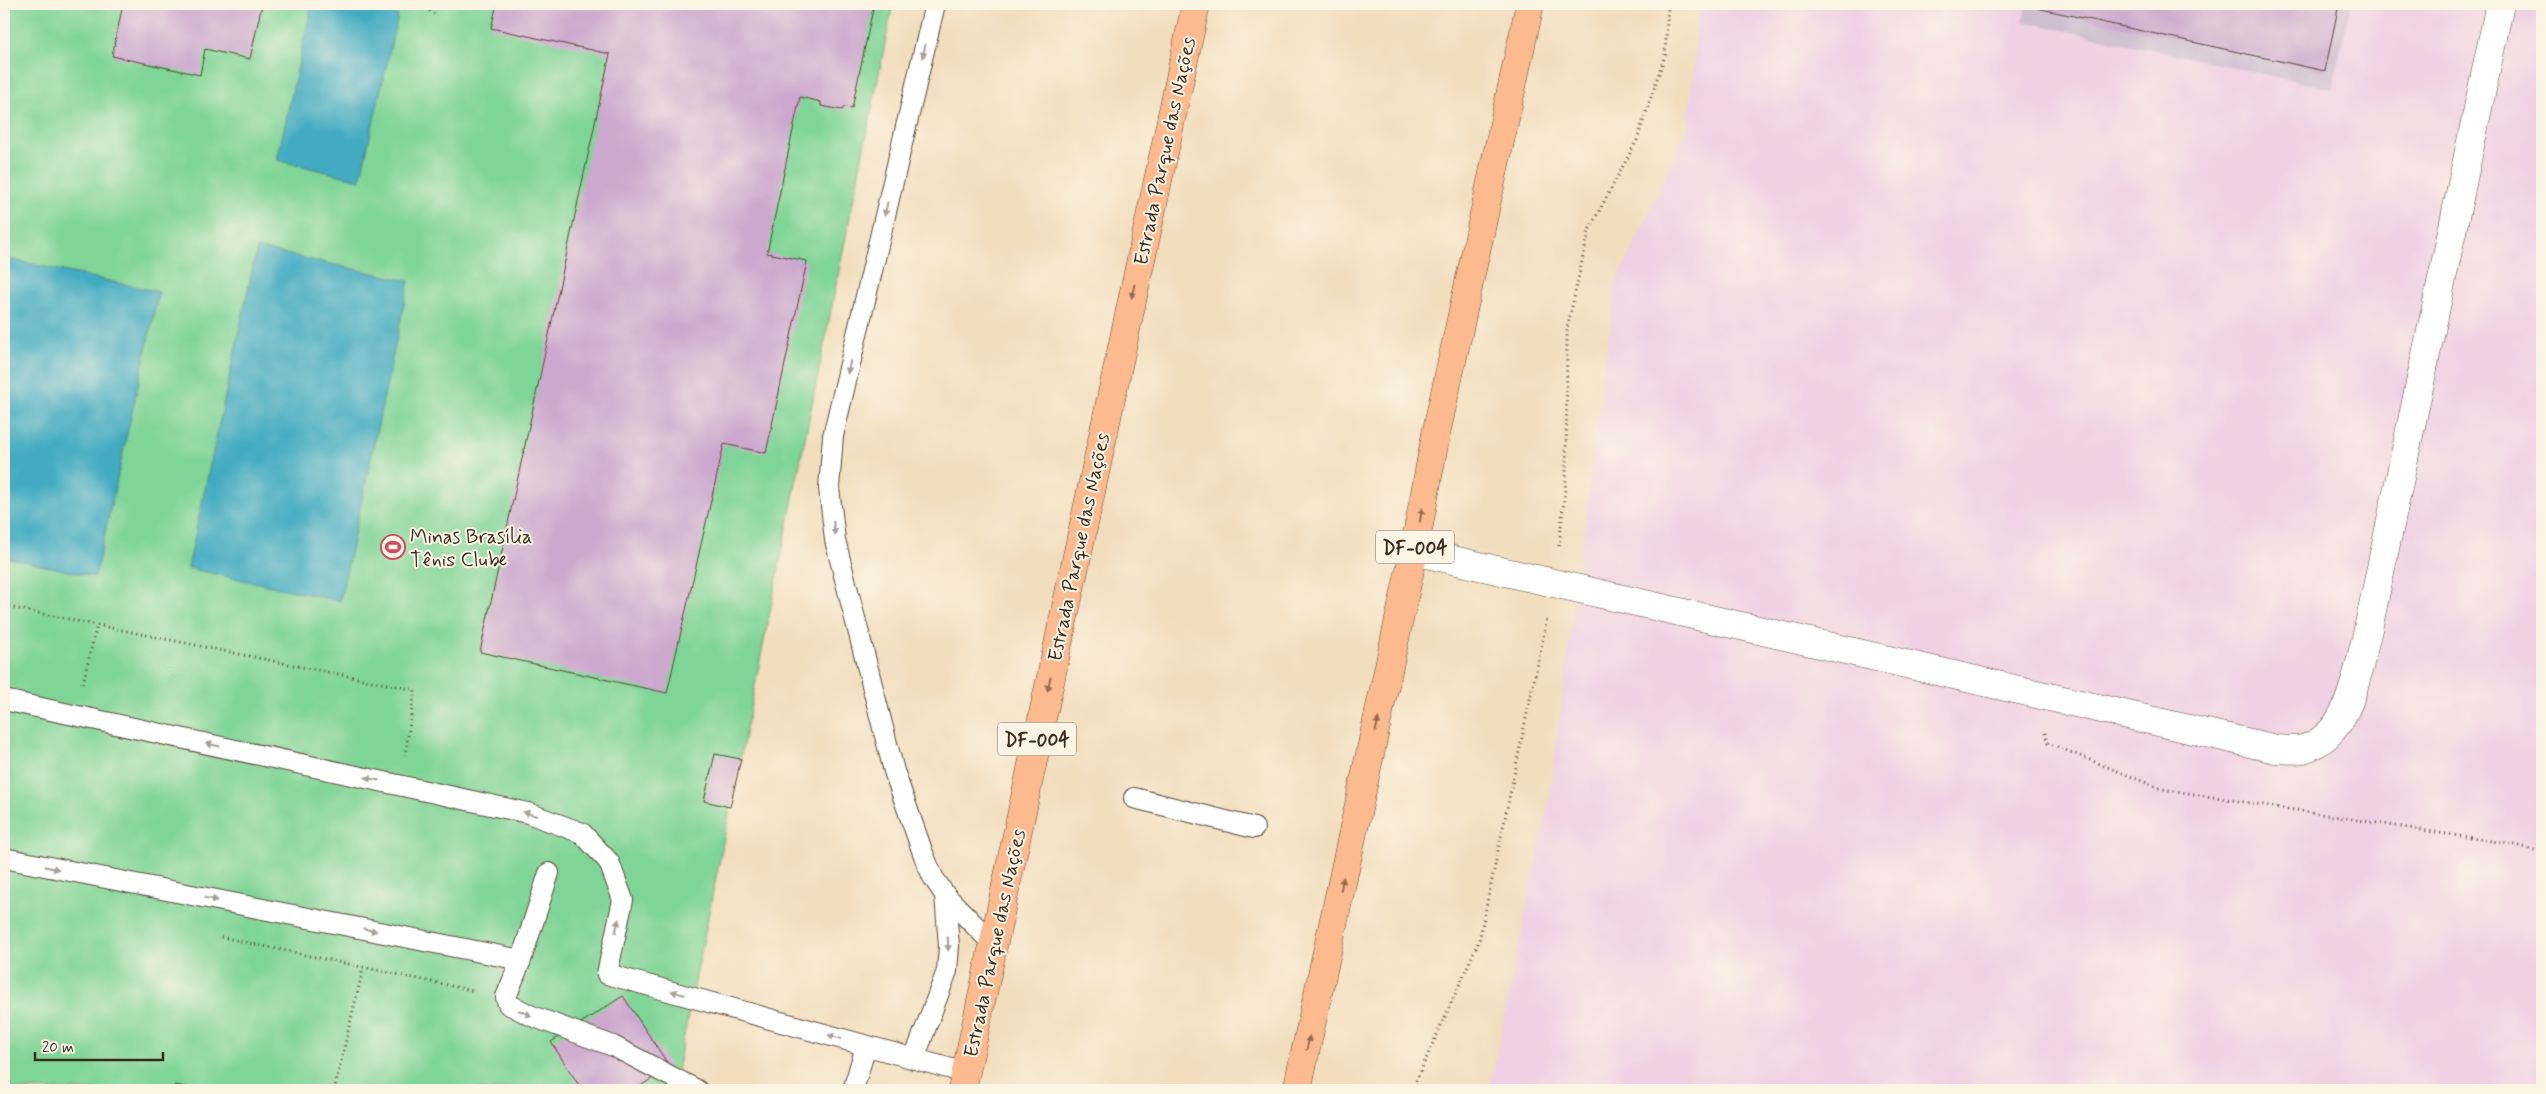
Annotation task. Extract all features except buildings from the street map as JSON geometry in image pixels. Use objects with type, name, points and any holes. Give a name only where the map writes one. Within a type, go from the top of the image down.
[{"type":"highway","name":"Estrada Parque das Nações","points":[[964,1082],[1196,4]]},
{"type":"highway","name":"DF-004","points":[[1297,1090],[1414,550],[1436,434],[1530,4]]},
{"type":"street","points":[[1414,550],[2276,749],[2302,750],[2326,737],[2342,720],[2367,634],[2500,4]]},
{"type":"lane","points":[[935,4],[833,436],[829,488],[835,540],[894,771],[924,856],[945,895],[994,945]]},
{"type":"lane","points":[[4,700],[528,813],[582,833],[609,862],[623,900],[607,974],[914,1059],[964,1082]]},
{"type":"lane","points":[[1134,798],[1254,828]]},
{"type":"lane","points":[[4,858],[521,960]]},
{"type":"lane","points":[[549,873],[521,960],[506,997],[508,1004],[518,1010],[613,1046],[697,1090]]},
{"type":"lane","points":[[914,1059],[947,971],[949,946],[945,895]]},
{"type":"lane","points":[[852,1090],[866,1046]]},
{"type":"path","points":[[422,4],[434,14]]},
{"type":"path","points":[[4,606],[414,690],[401,785]]},
{"type":"path","points":[[76,715],[97,625]]},
{"type":"path","points":[[2031,692],[2048,743],[2162,789],[2516,844],[2542,852]]},
{"type":"path","points":[[218,936],[363,969],[506,997]]},
{"type":"path","points":[[334,1090],[363,969]]},
{"type":"shaded area","points":[[1699,4],[2542,4],[2542,1090],[1489,1090],[1549,799],[1615,286],[1688,127]]},
{"type":"shaded area","points":[[2027,4],[2351,4],[2332,89],[2023,21]]},
{"type":"green space","name":"Minas Brasília Tênis Clube","points":[[4,4],[893,4],[673,1090],[4,1090]]},
{"type":"water","points":[[312,4],[349,4],[398,15],[360,180],[277,160]]},
{"type":"water","points":[[257,248],[409,281],[340,601],[188,568]]},
{"type":"water","points":[[4,258],[159,292],[95,577],[4,557]]},
{"type":"place","name":"Minas Brasília Tênis Clube","points":[[393,547]]}]
